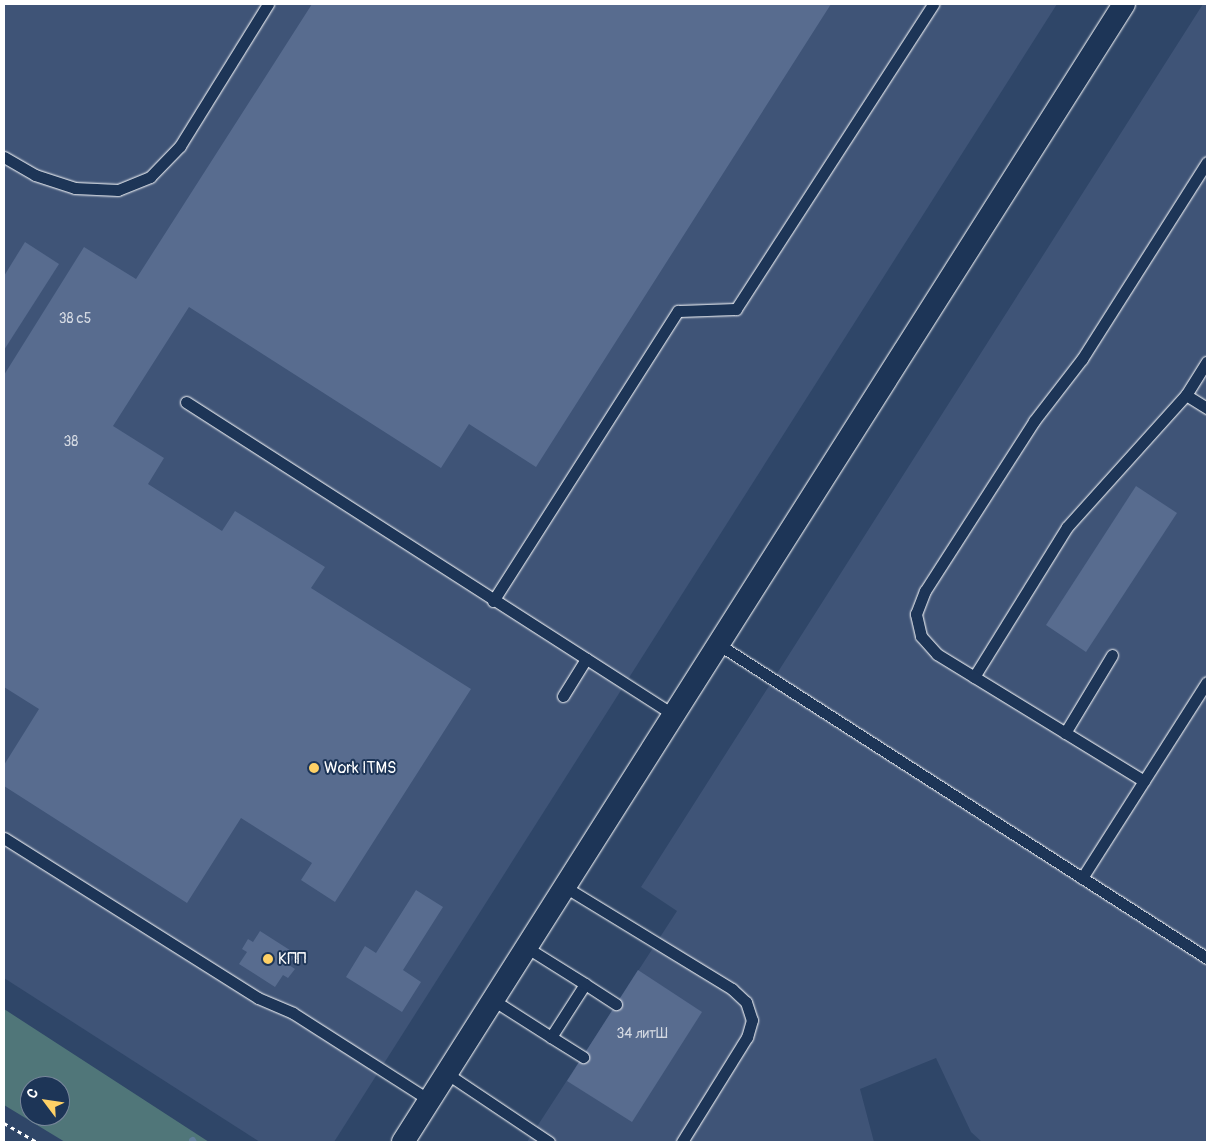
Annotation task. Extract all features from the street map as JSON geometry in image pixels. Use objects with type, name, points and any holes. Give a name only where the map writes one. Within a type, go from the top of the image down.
[{"type":"street","points":[[403,1142],[1124,4]]},
{"type":"lane","points":[[4,157],[35,175],[75,188],[118,190],[150,177],[180,146],[268,4]]},
{"type":"lane","points":[[493,601],[678,311],[736,309],[933,4]]},
{"type":"lane","points":[[1144,782],[937,654],[921,636],[916,614],[924,591],[1034,420],[1082,359],[1207,162]]},
{"type":"lane","points":[[974,677],[1067,527],[1186,395],[1207,362]]},
{"type":"lane","points":[[1186,395],[1207,408]]},
{"type":"lane","points":[[186,402],[493,601],[674,715]]},
{"type":"lane","points":[[718,644],[1207,958]]},
{"type":"lane","points":[[1065,733],[1112,655]]},
{"type":"lane","points":[[563,696],[586,659]]},
{"type":"lane","points":[[1082,878],[1207,682]]},
{"type":"lane","points":[[4,838],[258,998],[292,1013],[429,1100]]},
{"type":"lane","points":[[564,887],[732,989],[746,1002],[752,1020],[747,1037],[682,1142]]},
{"type":"lane","points":[[526,947],[616,1004]]},
{"type":"lane","points":[[551,1037],[584,984]]},
{"type":"lane","points":[[493,1000],[583,1057]]},
{"type":"lane","points":[[446,1073],[549,1142]]},
{"type":"path","points":[[4,1123],[37,1142]]},
{"type":"shaded area","points":[[4,4],[1057,4],[334,1142],[260,1142],[4,978]]},
{"type":"shaded area","points":[[1203,4],[1207,4],[1207,1142],[982,1142],[971,1132],[936,1058],[860,1089],[874,1142],[527,1142],[677,911],[641,887]]},
{"type":"green space","points":[[4,1009],[209,1142],[65,1142],[39,1126],[70,1126],[70,1076],[20,1076],[20,1115],[4,1105]]},
{"type":"building","points":[[312,4],[831,4],[536,467],[469,424],[441,468],[189,307],[113,426],[164,458],[148,484],[222,531],[235,511],[325,567],[311,588],[471,689],[335,902],[301,880],[312,863],[241,818],[187,903],[4,786],[4,765],[39,709],[4,687],[4,375],[84,247],[136,279]]},
{"type":"building","points":[[25,242],[59,264],[4,350],[4,276]]},
{"type":"building","points":[[1136,486],[1177,513],[1086,652],[1046,625]]},
{"type":"building","points":[[416,890],[443,907],[403,970],[421,982],[402,1012],[346,977],[365,946],[376,953]]},
{"type":"building","name":"КПП","points":[[260,931],[296,954],[289,965],[295,969],[288,978],[283,975],[275,987],[239,964],[247,952],[242,949],[248,939],[253,942]]},
{"type":"building","points":[[638,970],[702,1012],[632,1122],[567,1081]]},
{"type":"place","name":"Work ITMS","points":[[314,768]]},
{"type":"place","name":"КПП","points":[[268,959]]}]
